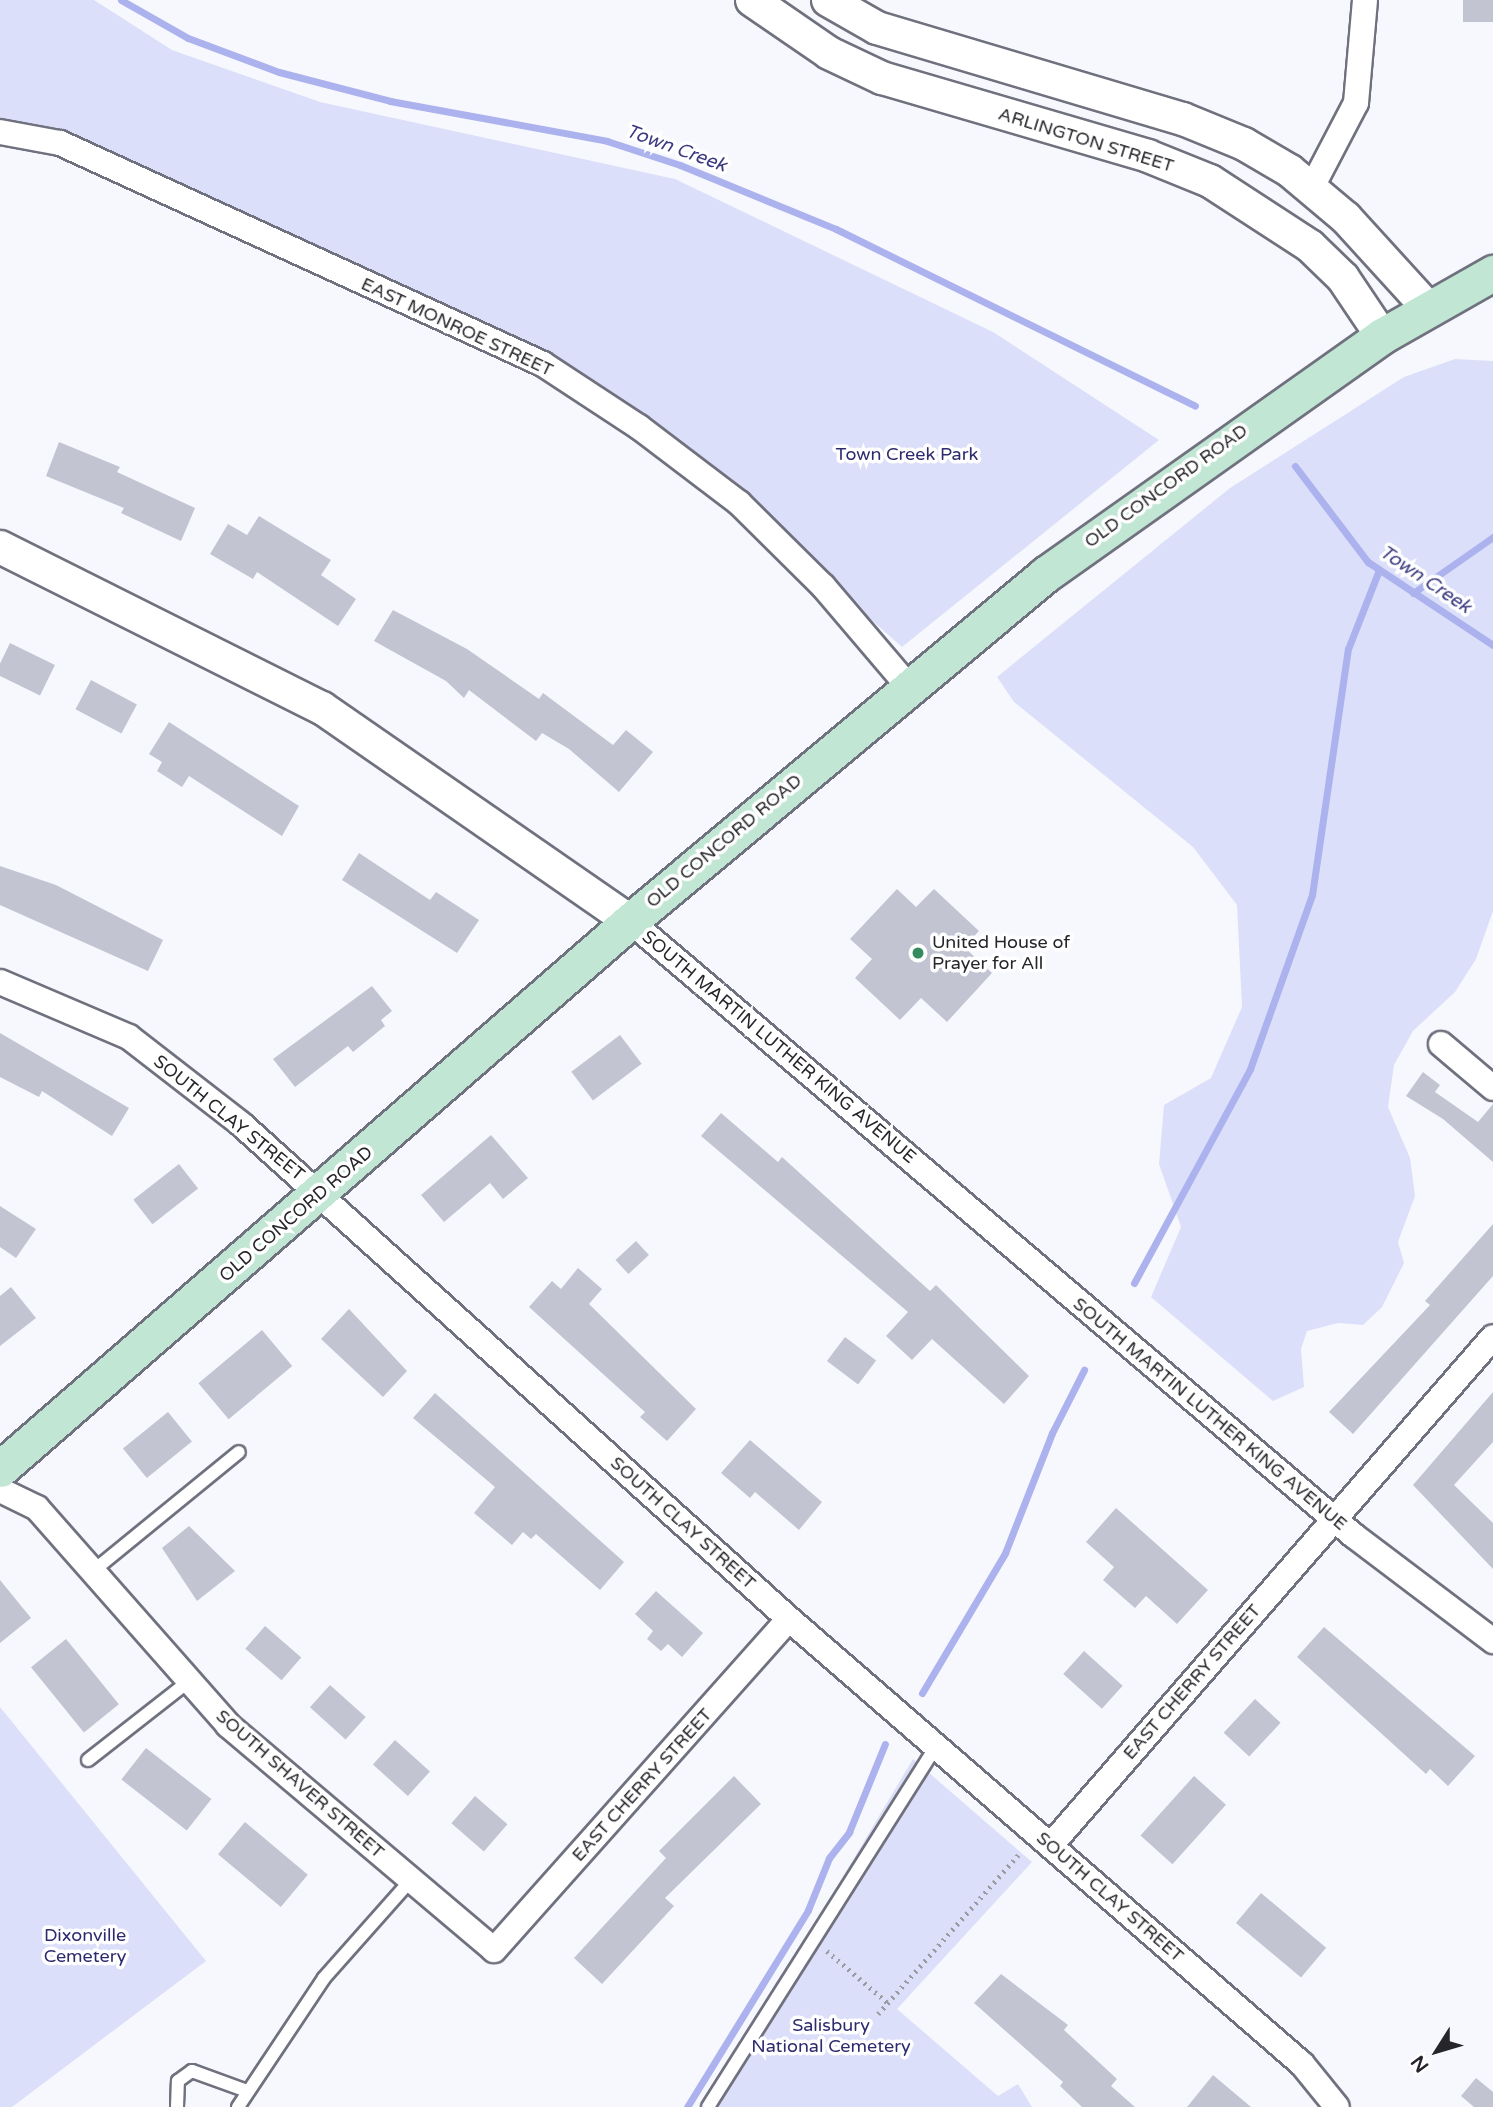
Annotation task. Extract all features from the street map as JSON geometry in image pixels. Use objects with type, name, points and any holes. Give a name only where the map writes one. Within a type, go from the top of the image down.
[{"type":"main road","name":"OLD CONCORD ROAD","points":[[0,1469],[320,1194],[630,921],[908,686],[1099,534],[1382,335],[1493,273]]},
{"type":"street","name":"ARLINGTON STREET","points":[[752,0],[829,54],[882,78],[1085,138],[1210,181],[1267,213],[1343,278],[1382,335]]},
{"type":"street","points":[[828,0],[877,28],[1183,119],[1244,144],[1311,189],[1346,218],[1428,308]]},
{"type":"street","points":[[1085,138],[1203,155],[1292,202],[1311,189],[1356,103],[1365,0]]},
{"type":"street","name":"EAST MONROE STREET","points":[[0,132],[60,142],[543,364],[639,427],[739,503],[823,586],[908,686]]},
{"type":"street","name":"SOUTH MARTIN LUTHER KING AVENUE","points":[[0,547],[322,708],[630,921],[1333,1518],[1493,1641]]},
{"type":"street","name":"SOUTH CLAY STREET","points":[[0,982],[129,1037],[320,1194],[789,1619],[1302,2064],[1337,2107]]},
{"type":"street","points":[[1441,1044],[1493,1088]]},
{"type":"street","name":"EAST CHERRY STREET","points":[[1051,1845],[1493,1337]]},
{"type":"street","name":"SOUTH SHAVER STREET","points":[[0,1490],[37,1508],[228,1725],[494,1950]]},
{"type":"street","name":"EAST CHERRY STREET","points":[[494,1950],[789,1619]]},
{"type":"lane","points":[[93,1571],[239,1452]]},
{"type":"lane","points":[[88,1760],[189,1681]]},
{"type":"lane","points":[[708,2107],[936,1746]]},
{"type":"lane","points":[[239,2107],[247,2091],[324,1978],[411,1880]]},
{"type":"lane","points":[[177,2107],[178,2081],[192,2071],[247,2091]]},
{"type":"path","points":[[878,2014],[1018,1855]]},
{"type":"path","points":[[814,1940],[888,2003]]},
{"type":"green space","name":"Town Creek Park","points":[[0,0],[94,0],[172,50],[320,102],[675,179],[993,332],[1159,440],[902,647],[739,503],[543,364],[60,143],[0,133]]},
{"type":"green space","points":[[1455,359],[1493,361],[1493,911],[1476,959],[1455,992],[1413,1031],[1394,1065],[1388,1107],[1410,1158],[1415,1196],[1398,1242],[1404,1263],[1382,1307],[1363,1325],[1338,1323],[1307,1331],[1301,1349],[1304,1387],[1273,1401],[1151,1297],[1181,1227],[1159,1164],[1164,1105],[1211,1078],[1242,1007],[1237,905],[1193,847],[1014,702],[997,677],[1230,488],[1404,377]]},
{"type":"green space","name":"Dixonville Cemetery","points":[[0,1707],[206,1961],[12,2107],[0,2107]]},
{"type":"green space","name":"Salisbury National Cemetery","points":[[913,1759],[1032,1862],[897,2009],[998,2096],[1018,2084],[1032,2107],[706,2107]]},
{"type":"building","points":[[1463,0],[1493,0],[1493,22],[1463,22]]},
{"type":"building","points":[[59,442],[120,467],[117,472],[195,508],[181,541],[121,513],[124,508],[46,476]]},
{"type":"building","points":[[259,516],[331,560],[321,575],[356,599],[338,626],[257,572],[253,579],[210,554],[228,524],[247,535]]},
{"type":"building","points":[[393,610],[467,649],[539,699],[543,693],[613,745],[626,730],[653,752],[619,792],[569,749],[542,733],[536,741],[469,690],[464,698],[446,681],[374,641]]},
{"type":"building","points":[[10,643],[55,665],[40,695],[0,676],[0,664]]},
{"type":"building","points":[[91,680],[137,704],[121,734],[76,709]]},
{"type":"building","points":[[169,722],[299,806],[282,836],[189,776],[182,787],[157,771],[162,762],[149,754]]},
{"type":"building","points":[[359,853],[430,900],[436,892],[479,920],[457,953],[342,880]]},
{"type":"building","points":[[0,866],[56,885],[163,940],[148,971],[0,905]]},
{"type":"building","name":"United House of Prayer for All","points":[[897,889],[916,907],[934,889],[979,931],[964,947],[992,973],[947,1022],[921,998],[900,1020],[855,978],[872,959],[850,939]]},
{"type":"building","points":[[372,986],[392,1011],[381,1020],[385,1026],[353,1052],[348,1046],[295,1087],[273,1059]]},
{"type":"building","points":[[0,1033],[129,1108],[112,1136],[42,1091],[39,1097],[0,1077]]},
{"type":"building","points":[[620,1035],[642,1064],[593,1100],[571,1072]]},
{"type":"building","points":[[1423,1072],[1440,1085],[1435,1092],[1478,1122],[1493,1104],[1493,1162],[1443,1119],[1406,1096]]},
{"type":"building","points":[[721,1113],[778,1162],[782,1157],[930,1291],[936,1285],[1029,1376],[1004,1404],[932,1339],[912,1360],[886,1336],[908,1312],[701,1136]]},
{"type":"building","points":[[491,1135],[528,1178],[503,1199],[490,1183],[444,1222],[421,1195]]},
{"type":"building","points":[[179,1164],[198,1188],[152,1224],[133,1200]]},
{"type":"building","points":[[0,1206],[36,1229],[16,1258],[0,1247]]},
{"type":"building","points":[[1493,1224],[1493,1276],[1353,1434],[1329,1412],[1430,1305],[1425,1301]]},
{"type":"building","points":[[636,1241],[649,1255],[628,1274],[616,1260]]},
{"type":"building","points":[[578,1268],[602,1289],[589,1304],[696,1409],[667,1441],[640,1417],[645,1412],[529,1307],[552,1281],[561,1289]]},
{"type":"building","points":[[11,1287],[36,1318],[0,1346],[0,1296]]},
{"type":"building","points":[[349,1309],[407,1371],[383,1397],[321,1339]]},
{"type":"building","points":[[262,1330],[292,1366],[229,1419],[198,1383]]},
{"type":"building","points":[[845,1337],[876,1360],[858,1384],[827,1361]]},
{"type":"building","points":[[1493,1392],[1493,1442],[1454,1485],[1493,1523],[1493,1569],[1413,1485]]},
{"type":"building","points":[[435,1393],[624,1562],[600,1590],[536,1534],[531,1539],[523,1532],[512,1545],[474,1513],[495,1487],[413,1418]]},
{"type":"building","points":[[168,1412],[192,1442],[147,1478],[123,1449]]},
{"type":"building","points":[[750,1440],[822,1502],[799,1530],[755,1492],[750,1498],[721,1473]]},
{"type":"building","points":[[1116,1508],[1208,1590],[1177,1624],[1146,1596],[1135,1608],[1103,1580],[1114,1567],[1086,1542]]},
{"type":"building","points":[[189,1526],[235,1571],[197,1601],[162,1548]]},
{"type":"building","points":[[0,1580],[31,1618],[0,1643]]},
{"type":"building","points":[[656,1591],[703,1633],[682,1657],[668,1644],[661,1651],[647,1639],[653,1631],[635,1614]]},
{"type":"building","points":[[265,1626],[301,1657],[282,1680],[245,1649]]},
{"type":"building","points":[[1324,1627],[1475,1756],[1448,1786],[1430,1769],[1426,1774],[1297,1657]]},
{"type":"building","points":[[66,1639],[119,1704],[84,1733],[31,1667]]},
{"type":"building","points":[[1084,1651],[1123,1686],[1102,1709],[1063,1674]]},
{"type":"building","points":[[330,1685],[366,1717],[346,1739],[310,1707]]},
{"type":"building","points":[[1255,1699],[1281,1723],[1249,1757],[1224,1733]]},
{"type":"building","points":[[395,1740],[430,1771],[408,1796],[373,1765]]},
{"type":"building","points":[[146,1748],[211,1799],[187,1831],[121,1780]]},
{"type":"building","points":[[734,1776],[761,1804],[665,1898],[674,1906],[602,1984],[574,1958],[666,1858],[659,1851]]},
{"type":"building","points":[[1194,1776],[1226,1805],[1172,1864],[1140,1835]]},
{"type":"building","points":[[475,1796],[507,1824],[484,1851],[451,1823]]},
{"type":"building","points":[[245,1822],[308,1875],[281,1907],[218,1854]]},
{"type":"building","points":[[1261,1893],[1326,1948],[1301,1978],[1236,1923]]},
{"type":"building","points":[[1001,1974],[1068,2025],[1064,2030],[1117,2079],[1111,2086],[1135,2107],[1082,2107],[1060,2086],[1063,2082],[974,2003]]},
{"type":"building","points":[[1213,2075],[1251,2107],[1187,2107]]},
{"type":"building","points":[[1476,2078],[1493,2092],[1493,2107],[1474,2107],[1461,2096]]},
{"type":"waterway","name":"Town Creek","points":[[121,0],[188,38],[279,72],[390,101],[607,141],[680,165],[836,229],[1195,406]]},
{"type":"waterway","name":"Town Creek","points":[[1295,466],[1368,562],[1493,645]]},
{"type":"waterway","points":[[1413,593],[1493,537]]},
{"type":"waterway","points":[[1134,1283],[1250,1069],[1312,895],[1348,649],[1379,570]]},
{"type":"waterway","points":[[922,1693],[1005,1553],[1052,1433],[1084,1370]]},
{"type":"waterway","points":[[687,2107],[808,1910],[829,1858],[849,1832],[885,1744]]},
{"type":"place","name":"United House of Prayer for All","points":[[918,953]]}]
